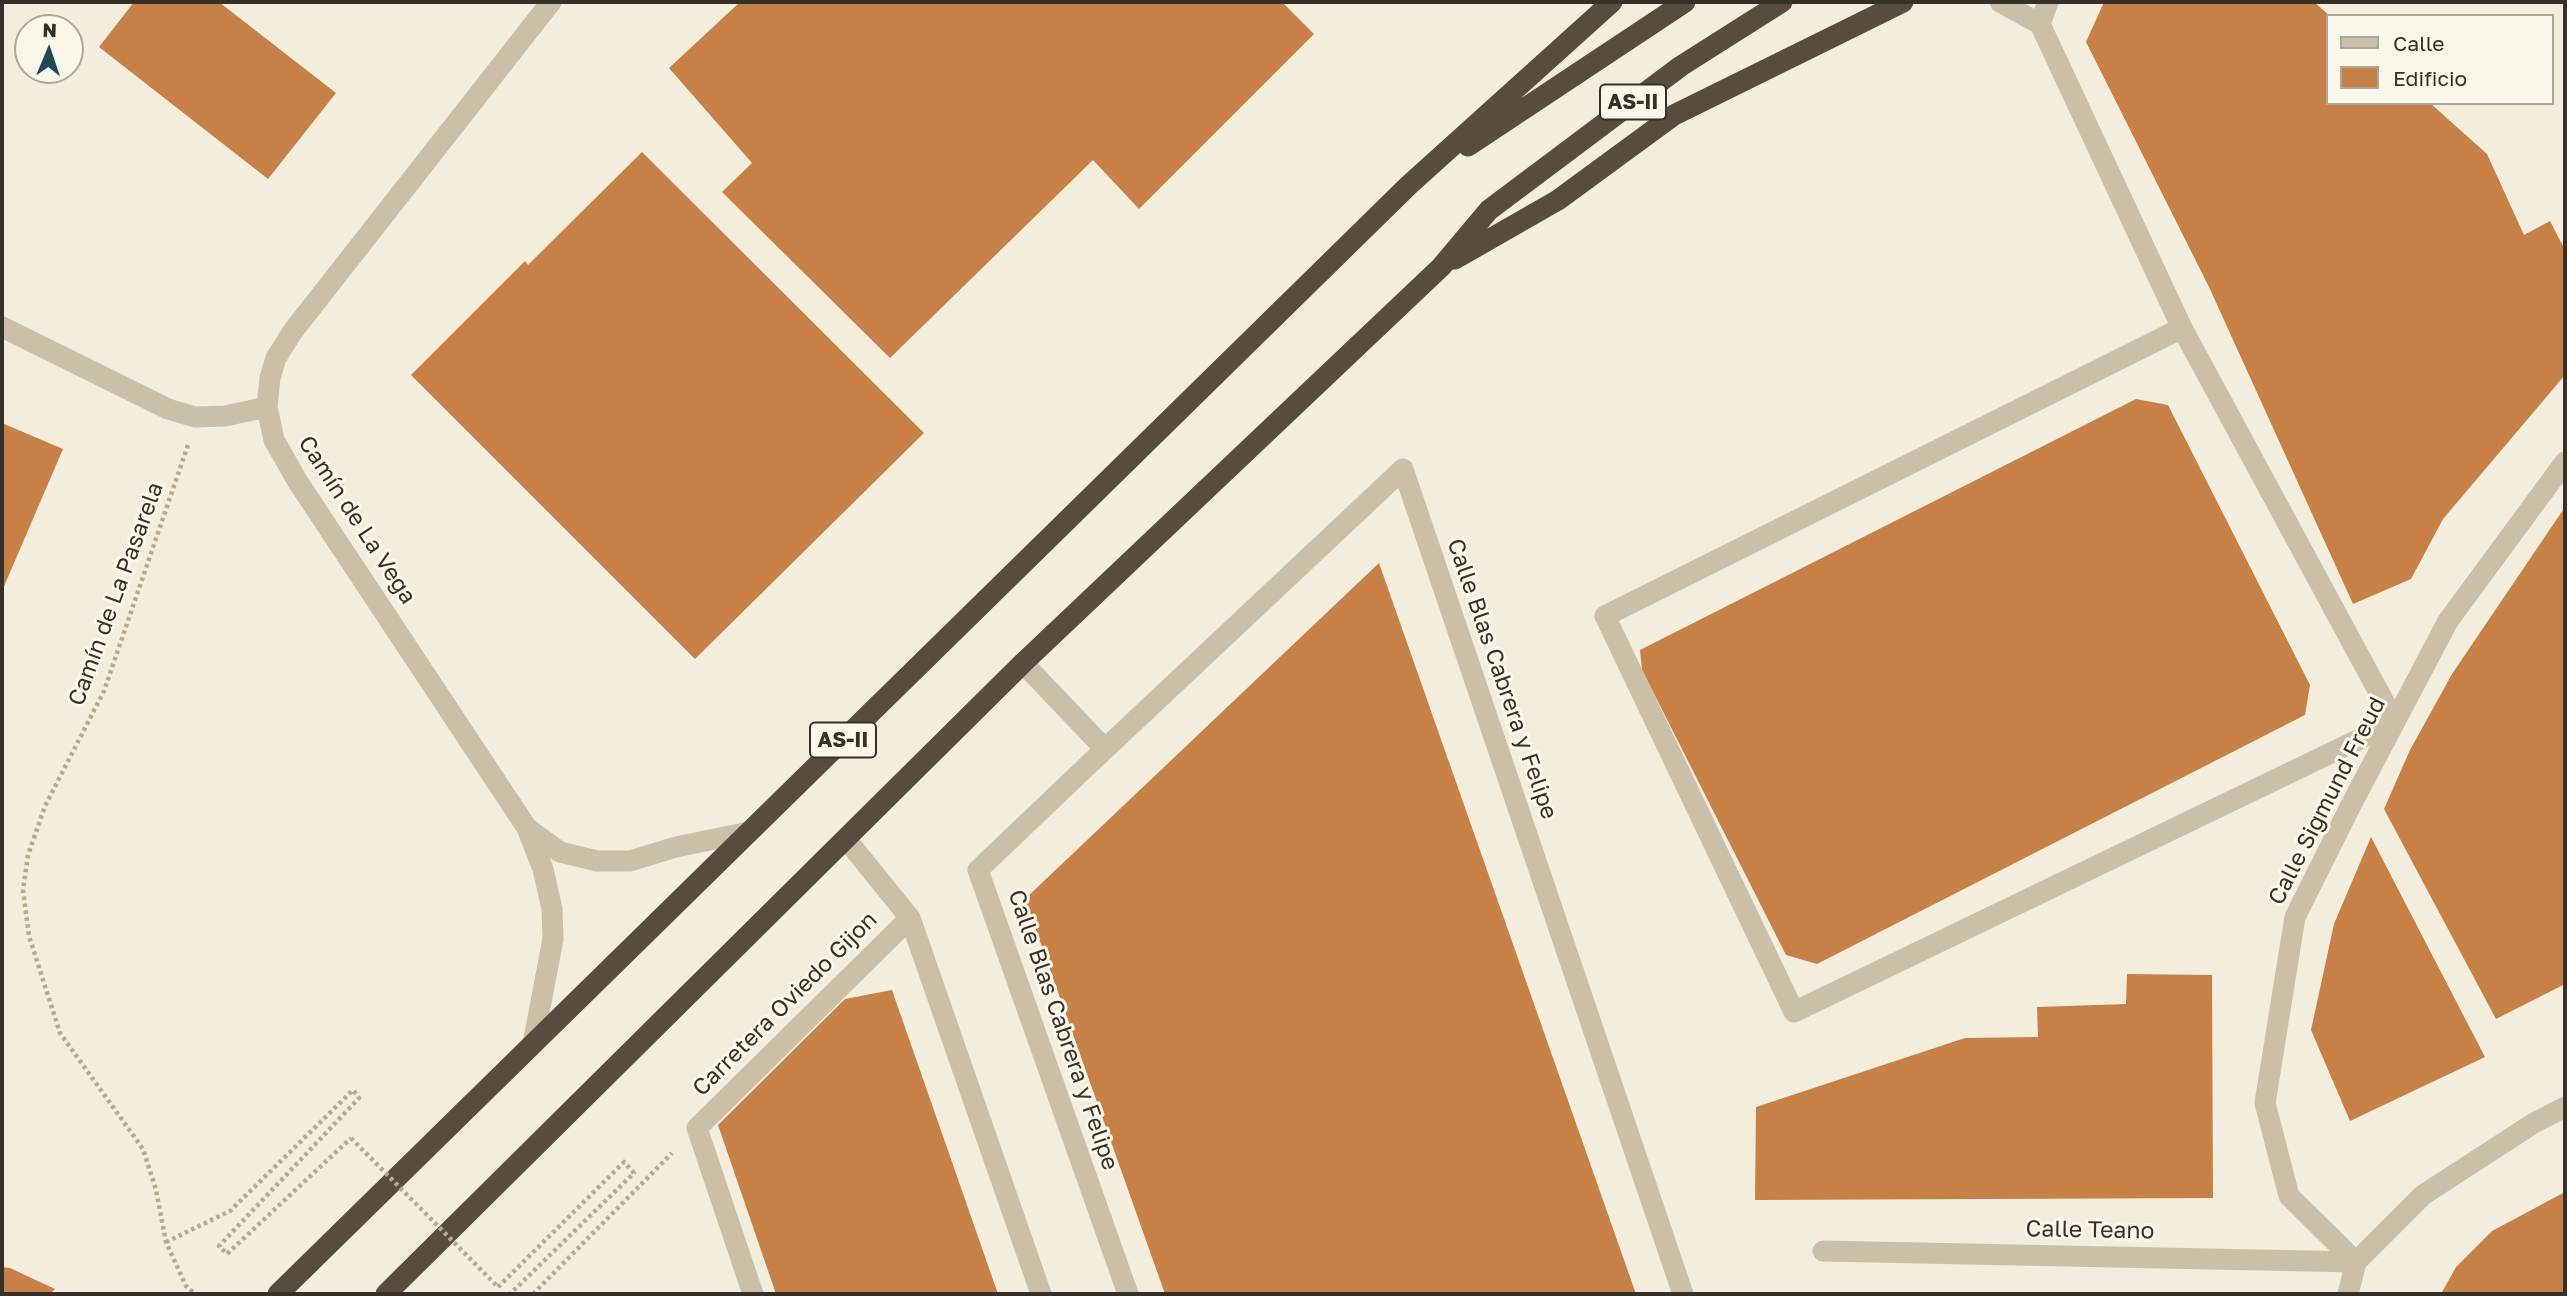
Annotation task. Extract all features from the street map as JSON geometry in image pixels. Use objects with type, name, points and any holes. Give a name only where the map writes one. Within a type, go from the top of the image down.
[{"type":"highway","points":[[1409,185],[1612,2]]},
{"type":"highway","name":"AS-II","points":[[278,1294],[1409,185],[1685,2]]},
{"type":"highway","name":"AS-II","points":[[386,1294],[1023,663],[1441,267],[1489,211],[1681,66],[1782,2]]},
{"type":"highway","points":[[1441,267],[1558,200],[1674,115],[1903,2]]},
{"type":"street","name":"Camín de La Vega","points":[[533,1044],[553,939],[552,909],[542,869],[527,828],[298,482],[274,440],[267,407],[276,358],[293,331],[551,2]]},
{"type":"street","points":[[2000,2],[2040,24],[2182,328],[2395,722],[1794,1012],[1605,616],[2182,328]]},
{"type":"street","points":[[2040,24],[2048,2]]},
{"type":"street","points":[[2,327],[168,409],[195,417],[225,416],[267,407]]},
{"type":"street","name":"Calle Sigmund Freud","points":[[2356,1262],[2289,1196],[2265,1103],[2295,917],[2448,621],[2565,462]]},
{"type":"street","name":"Calle Blas Cabrera y Felipe","points":[[1128,1294],[978,870],[1403,469],[1683,1294]]},
{"type":"street","points":[[1023,663],[1105,749]]},
{"type":"street","name":"Camín de La Vega","points":[[527,828],[560,852],[597,862],[630,860],[749,832]]},
{"type":"street","points":[[846,839],[910,918],[1041,1294]]},
{"type":"street","name":"Carretera Oviedo Gijon","points":[[699,1134],[910,918]]},
{"type":"street","points":[[2348,1294],[2356,1262],[2423,1195],[2534,1123],[2565,1107]]},
{"type":"street","points":[[699,1134],[753,1294]]},
{"type":"street","name":"Calle Teano","points":[[1823,1251],[2356,1262]]},
{"type":"path","name":"Camín de La Pasarela","points":[[195,417],[104,691],[45,806],[28,855],[23,890],[29,936],[60,1033],[144,1149],[156,1190],[166,1242],[186,1286],[195,1294]]},
{"type":"path","points":[[166,1242],[230,1211],[353,1090],[359,1098],[219,1246],[227,1254],[351,1138],[498,1287],[624,1162],[634,1173],[510,1294]]},
{"type":"path","points":[[533,1294],[677,1148],[699,1134]]},
{"type":"building","points":[[134,2],[219,2],[336,93],[268,179],[99,47]]},
{"type":"building","points":[[740,2],[1282,2],[1314,34],[1139,209],[1093,160],[890,358],[722,192],[752,163],[669,68]]},
{"type":"building","points":[[2104,2],[2314,2],[2328,14],[2326,105],[2432,105],[2487,154],[2524,235],[2550,221],[2565,250],[2565,375],[2443,519],[2411,579],[2353,604],[2209,287],[2086,42]]},
{"type":"building","points":[[642,152],[924,433],[695,659],[411,375],[525,261],[528,265]]},
{"type":"building","points":[[2136,399],[2168,405],[2310,685],[2305,715],[1817,964],[1786,955],[1642,670],[1640,650]]},
{"type":"building","points":[[2,423],[63,449],[2,591]]},
{"type":"building","points":[[2565,507],[2565,984],[2496,1019],[2384,809],[2410,750],[2452,674]]},
{"type":"building","points":[[1379,563],[1636,1294],[1165,1294],[1025,899]]},
{"type":"building","points":[[2371,837],[2485,1057],[2350,1121],[2311,1030],[2334,924]]},
{"type":"building","points":[[2127,974],[2212,975],[2213,1198],[1755,1200],[1756,1107],[1965,1038],[2038,1037],[2037,1007],[2126,1004]]},
{"type":"building","points":[[892,990],[998,1294],[776,1294],[718,1125],[845,999]]},
{"type":"building","points":[[2565,1192],[2565,1294],[2441,1294],[2456,1267],[2492,1231]]},
{"type":"building","points":[[2,1267],[10,1268],[55,1289],[50,1294],[2,1294]]}]
